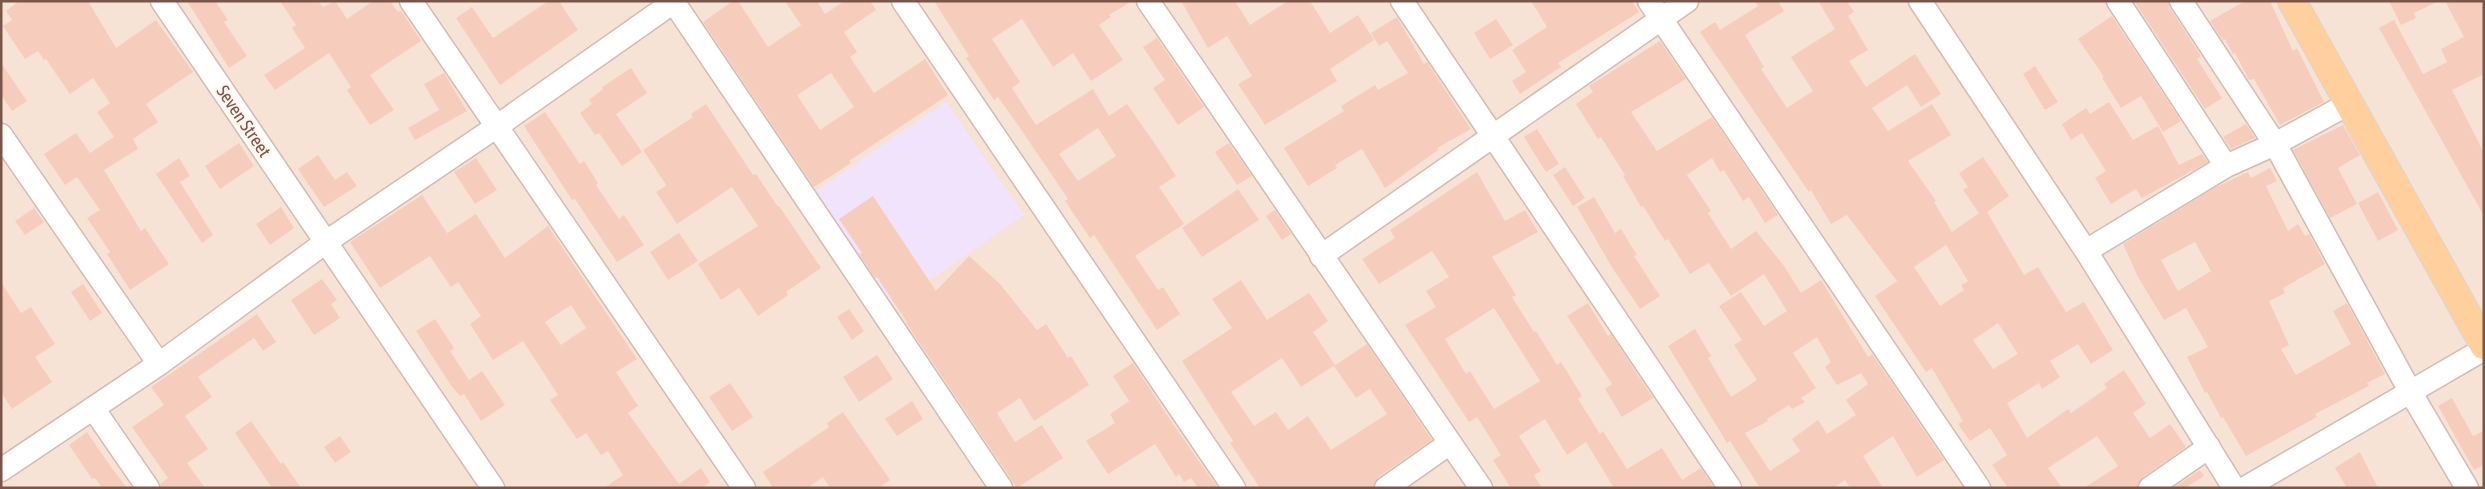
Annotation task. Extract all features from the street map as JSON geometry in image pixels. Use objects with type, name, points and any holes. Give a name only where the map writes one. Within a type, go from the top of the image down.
[{"type":"main road","points":[[2292,1],[2484,347]]},
{"type":"street","name":"Seven Street","points":[[162,1],[493,488]]},
{"type":"street","points":[[411,1],[744,488]]},
{"type":"street","points":[[904,1],[1234,488]]},
{"type":"street","points":[[1148,1],[1480,488]]},
{"type":"street","points":[[1402,1],[1730,488]]},
{"type":"street","points":[[1321,256],[1493,136],[1655,10],[1687,1]]},
{"type":"street","points":[[1920,1],[2086,251],[2234,488]]},
{"type":"street","points":[[2118,1],[2226,166]]},
{"type":"street","points":[[2181,1],[2275,144],[2411,393],[2468,488]]},
{"type":"street","points":[[1,470],[159,364],[326,242],[496,127],[674,2],[1001,488]]},
{"type":"street","points":[[1655,10],[1979,488]]},
{"type":"street","points":[[2086,251],[2226,166],[2275,144],[2350,103]]},
{"type":"street","points":[[1,135],[159,364]]},
{"type":"street","points":[[2245,488],[2411,393],[2484,347]]},
{"type":"street","points":[[94,408],[148,488]]},
{"type":"street","points":[[1386,488],[1450,443]]},
{"type":"street","points":[[2150,488],[2209,447]]},
{"type":"shaded area","points":[[1,1],[2484,1],[2484,488],[1,488]]},
{"type":"shaded area","points":[[946,101],[1024,215],[889,308],[811,194]]},
{"type":"building","points":[[19,1],[88,1],[116,48],[156,20],[193,72],[146,104],[158,122],[133,139],[138,149],[104,170],[141,231],[145,228],[169,264],[130,290],[107,254],[110,252],[87,218],[100,210],[77,177],[65,185],[44,154],[76,133],[90,153],[114,137],[97,112],[110,103],[93,78],[70,94],[46,59],[44,60],[38,51],[25,59],[3,26],[12,20],[6,11]]},
{"type":"building","points":[[187,1],[215,1],[228,20],[224,22],[247,56],[229,68]]},
{"type":"building","points":[[280,1],[318,1],[323,7],[335,1],[347,19],[373,1],[390,1],[398,12],[401,10],[421,41],[370,75],[394,110],[370,125],[347,90],[351,87],[329,53],[275,90],[264,75],[305,48],[292,28],[296,25]]},
{"type":"building","points":[[548,1],[559,1],[578,30],[500,85],[456,18],[472,7],[493,38]]},
{"type":"building","points":[[733,1],[738,1],[768,47],[801,25],[785,1],[817,1],[825,14],[844,1],[870,1],[876,10],[844,32],[857,52],[850,57],[874,93],[925,59],[948,95],[849,161],[851,163],[814,187],[703,22]],"holes":[[[831,73],[854,107],[820,130],[797,95]]]},
{"type":"building","points":[[934,1],[1132,1],[1109,15],[1111,17],[1099,25],[1123,60],[1091,81],[1073,53],[1053,67],[1022,19],[992,39],[1020,82],[1012,88],[1036,125],[1093,89],[1109,116],[1127,104],[1155,144],[1176,176],[1159,187],[1184,224],[1135,256],[1158,290],[1163,287],[1180,314],[1157,330],[1094,235],[1090,238],[1065,201],[1068,199],[1018,125],[998,97],[994,100],[966,58],[969,56]],"holes":[[[1098,128],[1116,156],[1078,181],[1059,154]]]},
{"type":"building","points":[[1181,1],[1235,1],[1250,25],[1288,1],[1310,1],[1330,33],[1358,15],[1374,40],[1330,69],[1337,81],[1265,125],[1238,84],[1252,76],[1227,36],[1208,48]]},
{"type":"building","points":[[1531,1],[1632,1],[1639,12],[1558,63],[1561,67],[1520,94],[1512,81],[1526,72],[1512,50],[1547,27]]},
{"type":"building","points":[[1755,1],[1778,1],[1784,11],[1745,35],[1764,67],[1761,69],[1787,108],[1813,91],[1791,57],[1835,29],[1818,1],[1847,1],[1854,12],[1848,16],[1868,50],[1849,61],[1866,87],[1915,54],[1941,94],[1921,107],[1907,85],[1872,108],[1888,131],[1932,104],[1951,135],[1908,161],[1936,201],[1934,202],[1952,232],[1979,213],[1963,190],[1968,187],[1959,173],[1983,157],[2009,196],[1987,212],[2024,275],[2038,267],[2066,312],[2084,302],[2113,350],[2091,364],[2078,344],[2050,361],[2060,377],[2042,389],[2039,383],[2007,403],[2027,438],[2068,409],[2071,413],[2107,388],[2104,384],[2124,370],[2146,404],[2133,413],[2150,438],[2170,424],[2186,447],[2143,477],[2137,488],[2084,488],[2118,466],[2097,436],[2048,468],[2062,488],[2008,488],[1992,465],[2007,455],[1990,428],[1970,441],[1958,424],[1963,421],[1932,368],[1926,372],[1875,296],[1897,281],[1847,215],[1831,224],[1811,190],[1809,192],[1700,32],[1715,22],[1720,30],[1758,6]],"holes":[[[1946,245],[1968,281],[1961,285],[1964,290],[1940,306],[1914,267]],[[1998,323],[2018,354],[1993,369],[1973,340]]]},
{"type":"building","points":[[2134,1],[2168,1],[2170,8],[2201,56],[2197,59],[2222,98],[2205,109]]},
{"type":"building","points":[[2245,1],[2270,1],[2293,51],[2297,48],[2324,102],[2280,125],[2254,79],[2249,80],[2235,53],[2233,54],[2225,39],[2223,41],[2210,21]]},
{"type":"building","points":[[2389,1],[2439,1],[2414,13],[2416,18],[2401,25]]},
{"type":"building","points":[[2445,1],[2484,1],[2484,74],[2452,90],[2484,153],[2484,216],[2379,28],[2394,20],[2423,74],[2447,62],[2441,49],[2464,37]]},
{"type":"building","points":[[2112,16],[2181,121],[2163,132],[2141,96],[2121,108],[2102,78],[2104,77],[2078,39]]},
{"type":"building","points":[[1397,17],[1424,64],[1427,62],[1471,129],[1437,148],[1438,150],[1385,188],[1362,149],[1335,165],[1337,168],[1308,186],[1284,148],[1344,111],[1341,106],[1375,85],[1378,90],[1408,73],[1387,41],[1379,46],[1371,33]]},
{"type":"building","points":[[1496,19],[1513,45],[1490,59],[1474,33]]},
{"type":"building","points":[[1157,38],[1204,107],[1178,125],[1153,88],[1165,80],[1143,47]]},
{"type":"building","points":[[1660,41],[1686,79],[1631,112],[1657,151],[1712,117],[1778,215],[1765,223],[1749,197],[1743,201],[1724,170],[1720,172],[1712,158],[1687,175],[1711,211],[1708,213],[1731,249],[1756,231],[1784,266],[1801,293],[1821,280],[1868,357],[1872,354],[1944,460],[1917,477],[1893,436],[1863,456],[1883,488],[1850,488],[1845,480],[1833,488],[1760,488],[1730,441],[1727,443],[1668,346],[1695,329],[1711,356],[1708,358],[1731,397],[1757,380],[1734,345],[1742,340],[1719,306],[1741,292],[1764,326],[1787,311],[1764,274],[1731,296],[1709,263],[1690,274],[1668,239],[1665,241],[1643,206],[1641,207],[1623,176],[1625,175],[1601,137],[1598,139],[1576,104],[1593,92],[1589,86]],"holes":[[[1817,337],[1831,362],[1825,367],[1837,385],[1861,373],[1868,384],[1846,400],[1856,415],[1827,434],[1818,420],[1792,439],[1800,451],[1770,471],[1745,433],[1768,421],[1767,419],[1789,405],[1792,409],[1805,402],[1801,398],[1816,388],[1793,353]]]},
{"type":"building","points":[[1,63],[27,101],[12,111],[1,95]]},
{"type":"building","points":[[2035,66],[2058,102],[2045,110],[2023,74]]},
{"type":"building","points":[[631,68],[647,93],[616,114],[642,152],[622,166],[599,133],[595,135],[580,113],[592,104],[589,100],[603,89],[602,87]]},
{"type":"building","points":[[444,73],[467,111],[415,140],[408,128],[439,110],[424,84]]},
{"type":"building","points":[[2109,102],[2133,140],[2158,126],[2179,165],[2202,154],[2208,162],[2142,198],[2136,189],[2111,204],[2095,178],[2106,171],[2082,133],[2071,140],[2062,124],[2086,108],[2090,114]]},
{"type":"building","points":[[706,104],[753,175],[756,174],[821,268],[786,292],[788,295],[758,316],[739,288],[721,300],[698,264],[758,226],[732,187],[677,224],[656,192],[666,186],[665,183],[643,150],[693,117],[691,114]]},
{"type":"building","points":[[545,112],[580,164],[584,161],[598,183],[596,185],[619,219],[624,215],[644,245],[617,262],[575,199],[572,200],[524,126]]},
{"type":"building","points":[[2246,124],[2255,138],[2231,149],[2223,137]]},
{"type":"building","points":[[2343,125],[2360,155],[2338,168],[2357,204],[2330,218],[2293,150]]},
{"type":"building","points":[[1537,129],[1559,164],[1546,172],[1524,137]]},
{"type":"building","points":[[239,143],[254,166],[220,189],[205,166]]},
{"type":"building","points":[[1229,143],[1252,176],[1237,185],[1215,152]]},
{"type":"building","points":[[318,155],[335,180],[347,172],[357,186],[324,207],[298,169]]},
{"type":"building","points":[[179,158],[190,176],[180,182],[213,235],[202,243],[156,174]]},
{"type":"building","points":[[476,158],[497,190],[475,204],[454,172]]},
{"type":"building","points":[[1565,167],[1585,198],[1573,206],[1553,175]]},
{"type":"building","points":[[2270,168],[2277,181],[2266,186],[2288,231],[2298,224],[2305,236],[2309,234],[2325,264],[2283,288],[2285,293],[2269,301],[2289,345],[2281,349],[2296,375],[2351,344],[2333,311],[2347,303],[2385,374],[2367,383],[2369,386],[2315,414],[2317,417],[2246,456],[2223,417],[2221,418],[2207,392],[2205,393],[2187,357],[2208,347],[2186,308],[2164,320],[2138,277],[2123,244],[2216,187],[2248,172],[2251,178]],"holes":[[[2195,242],[2211,271],[2178,291],[2161,260]]]},
{"type":"building","points":[[1477,172],[1505,221],[1525,210],[1538,232],[1492,257],[1516,295],[1512,297],[1534,332],[1536,331],[1557,365],[1561,362],[1582,396],[1578,399],[1600,434],[1603,431],[1627,469],[1662,448],[1682,480],[1701,468],[1714,488],[1614,488],[1586,442],[1567,455],[1545,419],[1519,436],[1541,471],[1534,475],[1542,488],[1511,488],[1493,460],[1501,455],[1477,417],[1469,422],[1405,325],[1436,307],[1426,291],[1449,277],[1432,251],[1379,284],[1362,259],[1395,238],[1390,230]],"holes":[[[1494,308],[1540,381],[1494,409],[1470,371],[1466,374],[1445,339]]]},
{"type":"building","points":[[1238,189],[1259,220],[1202,257],[1182,228]]},
{"type":"building","points":[[2378,192],[2398,230],[2378,241],[2358,203]]},
{"type":"building","points":[[422,195],[447,233],[476,214],[505,258],[548,226],[637,359],[616,372],[638,406],[628,413],[679,484],[701,468],[710,482],[702,488],[604,488],[623,475],[608,451],[601,455],[586,433],[577,439],[550,400],[558,395],[523,341],[493,360],[470,324],[481,316],[458,282],[451,287],[430,256],[380,288],[350,242]],"holes":[[[571,305],[586,328],[561,345],[545,322]]]},
{"type":"building","points":[[873,196],[936,291],[969,256],[1000,284],[1037,330],[1046,324],[1068,358],[1071,356],[1089,385],[1034,421],[1020,398],[997,413],[1015,442],[1042,425],[1063,458],[1017,488],[877,277],[875,278],[859,254],[862,253],[839,219]]},
{"type":"building","points":[[1594,197],[1615,233],[1621,229],[1637,255],[1634,256],[1660,296],[1640,309],[1613,269],[1577,207]]},
{"type":"building","points":[[281,207],[294,228],[270,245],[256,224]]},
{"type":"building","points":[[34,208],[44,222],[25,235],[15,221]]},
{"type":"building","points":[[1275,210],[1291,234],[1282,240],[1266,216]]},
{"type":"building","points":[[679,233],[698,261],[668,280],[650,252]]},
{"type":"building","points":[[322,279],[337,300],[331,304],[340,318],[314,335],[291,300]]},
{"type":"building","points":[[1241,280],[1267,320],[1309,293],[1328,321],[1313,332],[1335,365],[1301,387],[1282,358],[1231,392],[1254,426],[1276,412],[1288,430],[1308,416],[1331,450],[1387,414],[1370,389],[1356,398],[1334,366],[1367,344],[1432,440],[1378,477],[1373,488],[1260,488],[1230,443],[1233,441],[1182,361],[1232,328],[1212,299]]},
{"type":"building","points":[[1,282],[21,313],[31,307],[55,344],[35,357],[52,382],[12,409],[1,392]]},
{"type":"building","points":[[83,284],[102,313],[90,321],[71,292]]},
{"type":"building","points":[[1588,303],[1608,336],[1611,334],[1653,398],[1622,417],[1605,389],[1612,384],[1567,316]]},
{"type":"building","points":[[849,309],[864,331],[852,340],[837,317]]},
{"type":"building","points":[[257,314],[276,342],[263,351],[254,338],[198,377],[212,397],[185,416],[208,449],[187,463],[205,488],[161,488],[160,484],[168,478],[132,427],[164,405],[151,387]]},
{"type":"building","points":[[435,319],[454,348],[450,351],[469,380],[482,371],[505,405],[481,421],[464,394],[460,396],[452,387],[416,331]]},
{"type":"building","points":[[877,355],[893,379],[859,402],[843,377]]},
{"type":"building","points":[[1133,363],[1218,488],[1198,488],[1191,478],[1184,482],[1179,474],[1176,477],[1155,444],[1108,474],[1086,441],[1115,423],[1110,414],[1129,401],[1113,376]]},
{"type":"building","points":[[730,383],[753,417],[732,431],[709,397]]},
{"type":"building","points":[[2452,398],[2473,436],[2484,431],[2484,465],[2474,470],[2438,406]]},
{"type":"building","points":[[912,401],[923,419],[897,436],[885,419]]},
{"type":"building","points":[[843,412],[890,480],[878,488],[830,488],[823,477],[807,488],[773,488],[763,472],[829,427],[827,423]]},
{"type":"building","points":[[251,421],[281,464],[283,462],[301,488],[272,488],[235,433]]},
{"type":"building","points":[[87,432],[127,488],[102,488],[95,478],[92,479],[69,445]]},
{"type":"building","points":[[340,436],[351,452],[335,463],[324,447]]},
{"type":"building","points":[[2360,452],[2378,488],[2347,488],[2335,468]]},
{"type":"building","points":[[2200,470],[2204,476],[2185,488],[2173,488]]}]
